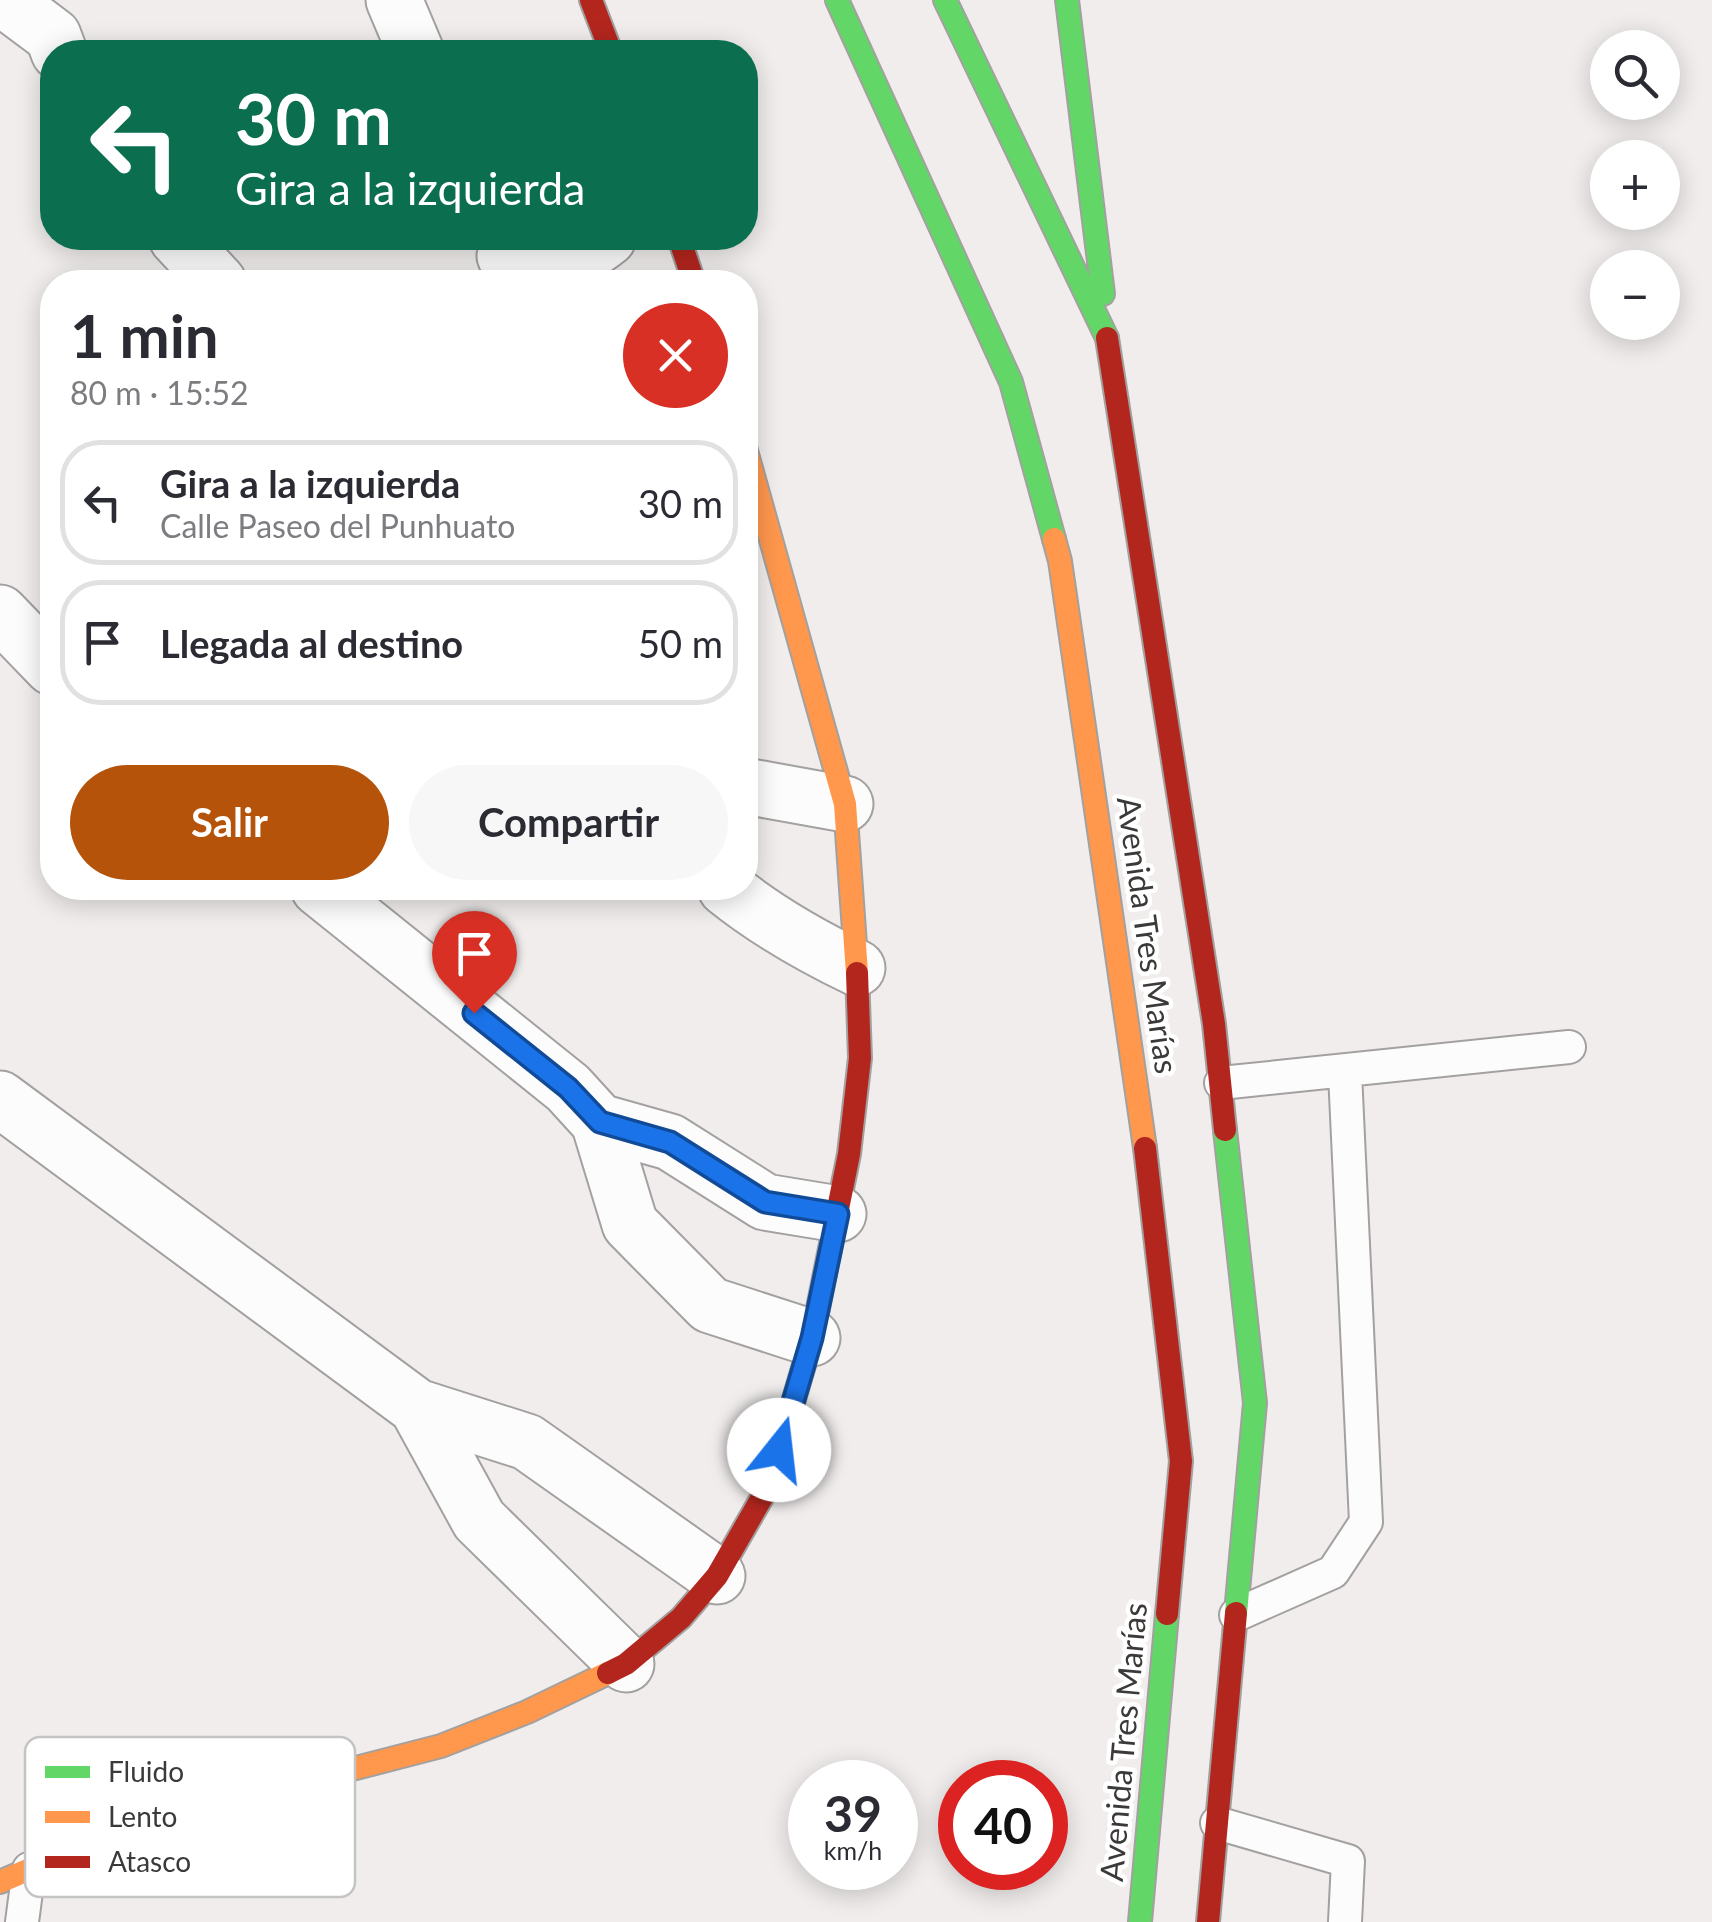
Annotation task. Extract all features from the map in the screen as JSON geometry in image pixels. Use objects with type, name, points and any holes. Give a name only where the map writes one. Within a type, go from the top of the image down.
[{"type":"main road","points":[[591,0],[606,40]]},
{"type":"main road","name":"Avenida Tres Marías","points":[[837,0],[1011,382],[1060,561],[1156,1225],[1180,1461],[1140,1922]]},
{"type":"main road","name":"Avenida Tres Marías","points":[[945,0],[1108,341],[1214,1024],[1255,1403],[1208,1922]]},
{"type":"main road","points":[[1066,0],[1108,341]]},
{"type":"main road","points":[[355,1768],[441,1746],[527,1712],[626,1664],[682,1618],[717,1576],[768,1487],[812,1338],[850,1154],[860,1058],[858,968],[845,804],[758,493]]},
{"type":"street","points":[[5,0],[54,40]]},
{"type":"street","points":[[394,0],[411,40]]},
{"type":"street","points":[[188,250],[207,270]]},
{"type":"street","points":[[507,259],[558,264],[593,250]]},
{"type":"street","points":[[0,613],[40,655]]},
{"type":"street","points":[[758,788],[845,804]]},
{"type":"street","points":[[334,900],[568,1088],[600,1122],[630,1224],[710,1306],[812,1338]]},
{"type":"street","points":[[741,900],[802,942],[858,968]]},
{"type":"street","points":[[0,1099],[417,1407],[527,1442],[717,1576]]},
{"type":"street","points":[[600,1122],[670,1142],[765,1202],[838,1214]]},
{"type":"street","points":[[417,1407],[479,1520],[626,1664]]},
{"type":"lane","points":[[1220,1083],[1569,1047]]},
{"type":"lane","points":[[1236,1616],[1333,1572],[1366,1522],[1345,1072]]},
{"type":"lane","points":[[1218,1823],[1348,1862],[1345,1922]]},
{"type":"lane","points":[[15,1875],[22,1922]]},
{"type":"traffic: fast","points":[[837,0],[1011,382],[1054,539]]},
{"type":"traffic: fast","points":[[945,0],[1107,338]]},
{"type":"traffic: fast","points":[[1067,0],[1103,294]]},
{"type":"traffic: fast","points":[[1225,1130],[1255,1403],[1236,1613]]},
{"type":"traffic: fast","points":[[1140,1922],[1167,1614]]},
{"type":"traffic: slow","points":[[758,493],[845,804],[857,973]]},
{"type":"traffic: slow","points":[[1054,539],[1145,1148]]},
{"type":"traffic: slow","points":[[355,1768],[441,1746],[527,1712],[608,1673]]},
{"type":"traffic: slow","points":[[0,1882],[25,1871]]},
{"type":"traffic: jam","points":[[591,0],[606,40]]},
{"type":"traffic: jam","points":[[683,250],[690,270]]},
{"type":"traffic: jam","points":[[1107,338],[1214,1024],[1225,1130]]},
{"type":"traffic: jam","points":[[608,1673],[626,1664],[681,1618],[717,1576],[768,1487],[812,1338],[849,1154],[860,1058],[857,973]]},
{"type":"traffic: jam","points":[[1145,1148],[1181,1461],[1167,1614]]},
{"type":"traffic: jam","points":[[1208,1922],[1236,1613]]},
{"type":"route","points":[[474,1013],[568,1088],[600,1122],[670,1142],[765,1202],[838,1214],[812,1338],[779,1450]]}]
